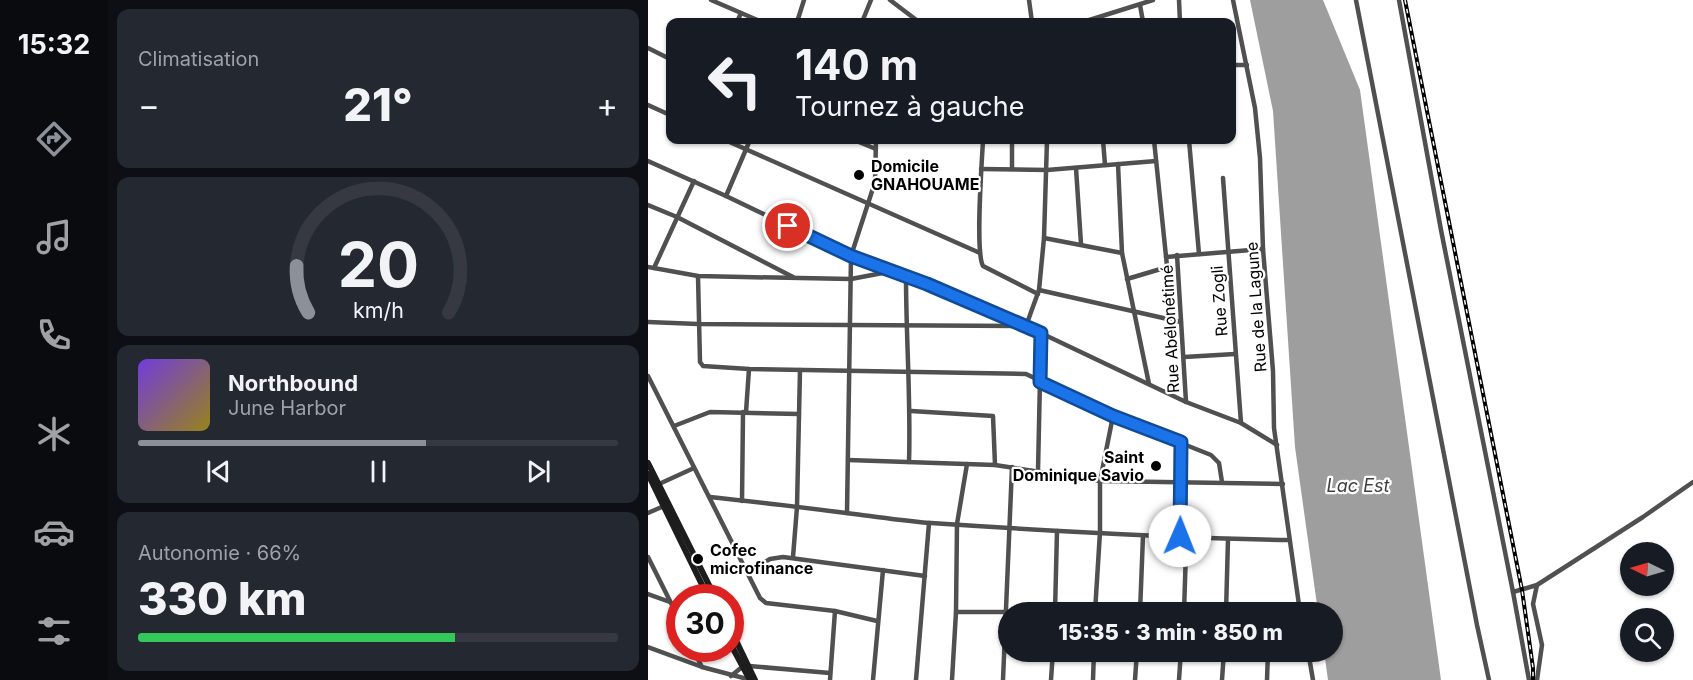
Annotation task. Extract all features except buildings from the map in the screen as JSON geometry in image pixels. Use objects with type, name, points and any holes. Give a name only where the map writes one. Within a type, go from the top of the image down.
[{"type":"main road","points":[[648,462],[709,584]]},
{"type":"main road","points":[[648,474],[702,584]]},
{"type":"main road","points":[[743,662],[746,667]]},
{"type":"main road","points":[[744,662],[751,680]]},
{"type":"street","points":[[711,0],[753,18]]},
{"type":"street","points":[[797,18],[804,0]]},
{"type":"street","points":[[864,18],[871,0]]},
{"type":"street","points":[[890,0],[914,18]]},
{"type":"street","points":[[1029,0],[1031,18]]},
{"type":"street","points":[[1104,18],[1153,0]]},
{"type":"street","points":[[1179,0],[1180,18]]},
{"type":"street","name":"Rue de la Lagune","points":[[1233,0],[1256,108],[1263,249],[1273,371],[1274,428],[1298,602]]},
{"type":"street","points":[[1356,0],[1489,680]]},
{"type":"street","points":[[1399,0],[1443,242],[1529,680]]},
{"type":"street","points":[[1140,5],[1142,18]]},
{"type":"street","points":[[739,18],[741,13]]},
{"type":"street","points":[[648,48],[666,57]]},
{"type":"street","points":[[1236,65],[1247,65]]},
{"type":"street","points":[[648,105],[666,113]]},
{"type":"street","points":[[734,144],[980,253]]},
{"type":"street","points":[[726,195],[748,144]]},
{"type":"street","points":[[864,144],[876,149]]},
{"type":"street","points":[[847,513],[851,256],[875,182],[876,144]]},
{"type":"street","points":[[983,144],[980,253],[983,266],[1039,292],[1181,322]]},
{"type":"street","points":[[1012,144],[1012,169]]},
{"type":"street","points":[[1026,326],[1039,292],[1044,238],[1047,144]]},
{"type":"street","points":[[1103,144],[1105,165]]},
{"type":"street","name":"Rue Abélonétimé","points":[[1154,144],[1166,257]]},
{"type":"street","points":[[1189,144],[1199,254]]},
{"type":"street","points":[[648,161],[726,195],[851,256],[1026,326],[1186,402],[1241,423],[1277,445]]},
{"type":"street","points":[[981,169],[1047,170],[1156,161]]},
{"type":"street","points":[[1118,164],[1122,254],[1149,384]]},
{"type":"street","points":[[1076,168],[1081,244]]},
{"type":"street","name":"Rue Zogli","points":[[1223,178],[1241,423]]},
{"type":"street","points":[[694,182],[651,267],[698,276],[851,279],[891,271]]},
{"type":"street","points":[[648,205],[677,217],[793,277]]},
{"type":"street","points":[[1044,238],[1122,254]]},
{"type":"street","points":[[1126,279],[1164,268],[1167,266],[1166,257],[1263,249]]},
{"type":"street","name":"Rue Abélonétimé","points":[[1178,255],[1186,402]]},
{"type":"street","points":[[698,276],[700,364],[748,369],[1029,375],[1113,416],[1215,457],[1219,464],[1222,482]]},
{"type":"street","points":[[906,277],[911,411],[909,462]]},
{"type":"street","points":[[648,322],[1026,326]]},
{"type":"street","points":[[1038,471],[1041,333]]},
{"type":"street","points":[[1184,357],[1235,354]]},
{"type":"street","points":[[742,501],[744,412],[748,369]]},
{"type":"street","points":[[793,557],[797,507],[800,370]]},
{"type":"street","points":[[648,376],[760,598],[766,603],[835,611],[877,621]]},
{"type":"street","points":[[648,396],[656,392]]},
{"type":"street","points":[[911,411],[993,416],[995,465]]},
{"type":"street","points":[[674,426],[706,413],[799,414]]},
{"type":"street","points":[[1096,602],[1100,532],[1100,481],[1113,416]]},
{"type":"street","points":[[1181,442],[1180,536],[1186,550],[1184,602]]},
{"type":"street","points":[[848,460],[995,465],[1100,481],[1283,484]]},
{"type":"street","points":[[952,680],[956,612],[957,524],[967,464]]},
{"type":"street","points":[[1007,602],[1008,526],[1012,467]]},
{"type":"street","points":[[659,484],[694,468]]},
{"type":"street","points":[[1513,592],[1537,585],[1693,482]]},
{"type":"street","points":[[710,497],[929,523],[1143,536],[1289,540]]},
{"type":"street","points":[[648,513],[664,506]]},
{"type":"street","points":[[916,680],[929,523]]},
{"type":"street","points":[[1055,602],[1057,531]]},
{"type":"street","points":[[1140,602],[1143,536]]},
{"type":"street","points":[[1226,602],[1228,539]]},
{"type":"street","points":[[648,557],[666,594]]},
{"type":"street","points":[[747,573],[770,559],[793,557],[925,576]]},
{"type":"street","points":[[873,680],[883,570]]},
{"type":"street","points":[[1537,585],[1533,604],[1542,645],[1538,680]]},
{"type":"street","points":[[648,594],[666,601]]},
{"type":"street","points":[[830,680],[835,611]]},
{"type":"street","points":[[956,612],[998,612]]},
{"type":"street","points":[[648,647],[702,667],[751,680]]},
{"type":"street","points":[[699,662],[702,667]]},
{"type":"street","points":[[1003,680],[1004,662]]},
{"type":"street","points":[[1051,680],[1052,662]]},
{"type":"street","points":[[1093,680],[1094,662]]},
{"type":"street","points":[[1135,680],[1136,662]]},
{"type":"street","points":[[1179,680],[1180,662]]},
{"type":"street","points":[[1222,680],[1223,662]]},
{"type":"street","points":[[1267,680],[1268,662]]},
{"type":"street","points":[[1310,662],[1313,680]]},
{"type":"street","points":[[731,676],[746,667],[830,673]]},
{"type":"water","name":"Lac Est","points":[[1250,0],[1323,0],[1360,90],[1441,680],[1328,680],[1326,662],[1343,662],[1343,602],[1317,602],[1295,447],[1273,111]]},
{"type":"railway","points":[[1405,0],[1522,590],[1533,680]]},
{"type":"place","name":"Domicile GNAHOUAME","points":[[859,175]]},
{"type":"place","name":"Saint Dominique Savio","points":[[1156,466]]},
{"type":"place","name":"Cofec microfinance","points":[[698,559]]},
{"type":"route","points":[[788,226],[851,256],[927,284],[1041,333],[1040,382],[1113,416],[1181,442],[1180,536]]}]
